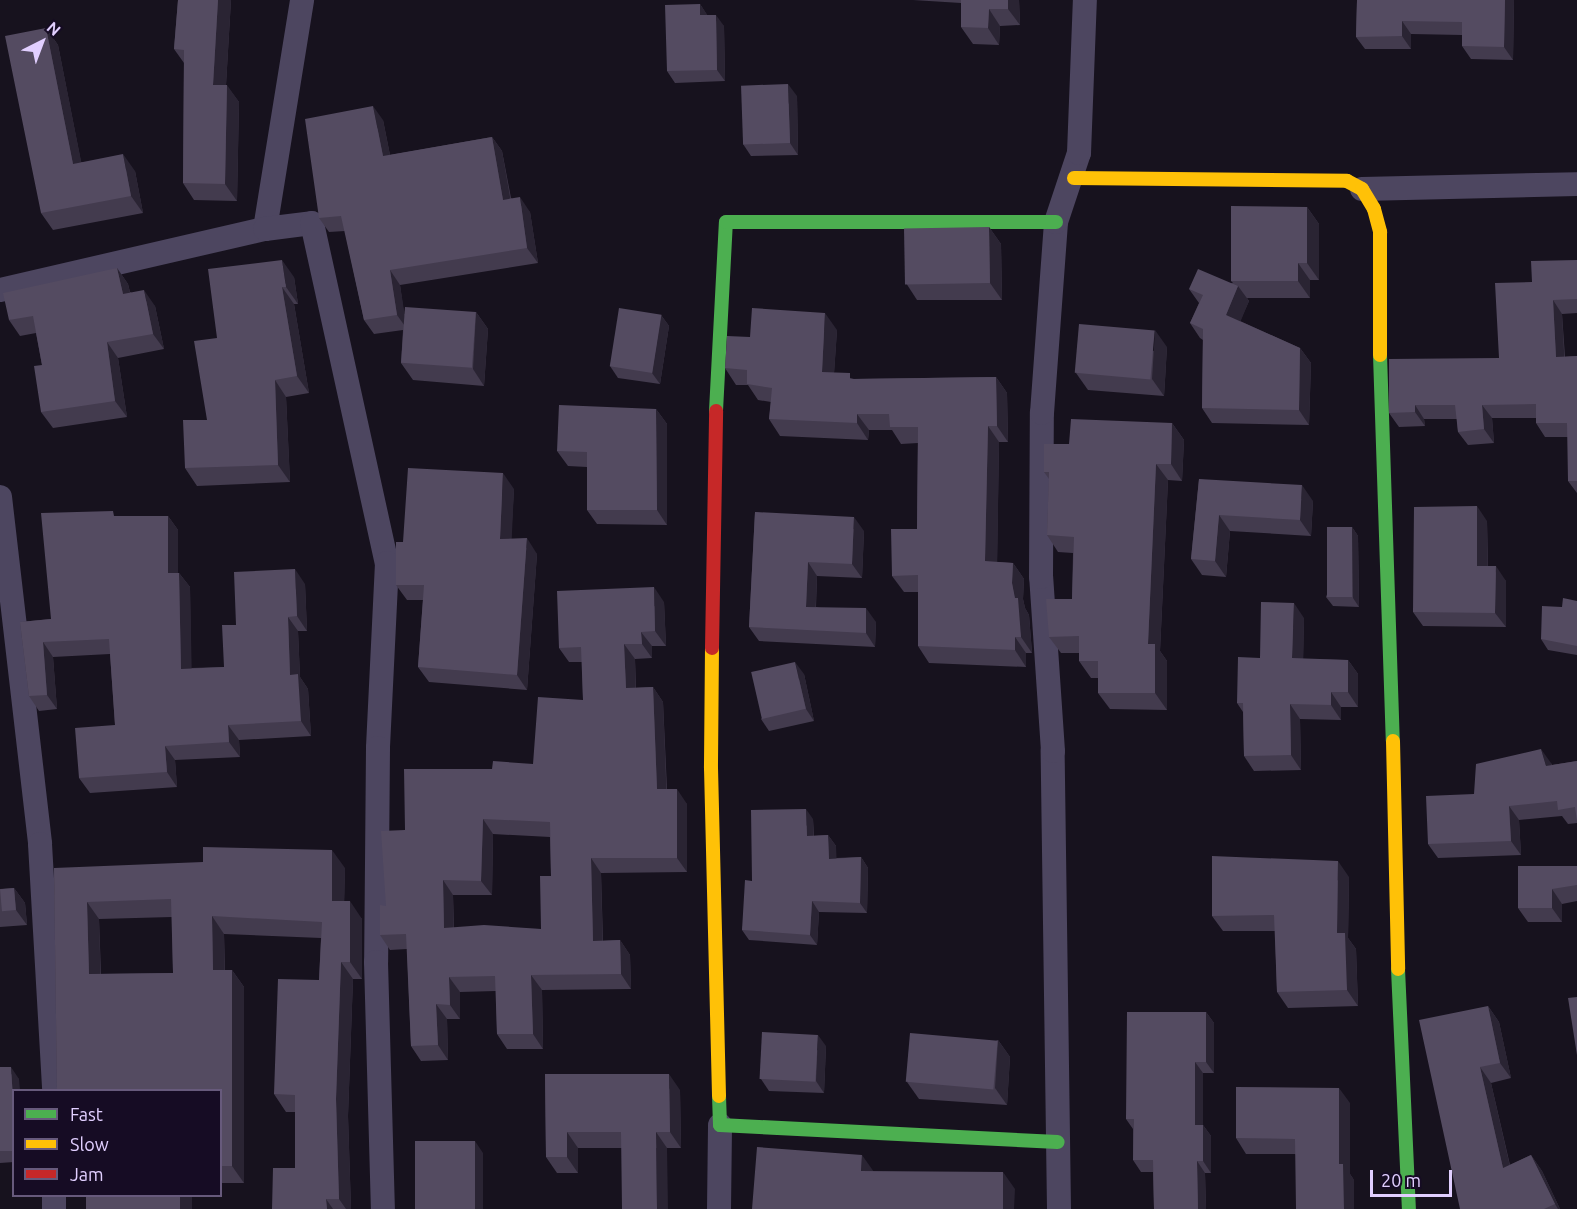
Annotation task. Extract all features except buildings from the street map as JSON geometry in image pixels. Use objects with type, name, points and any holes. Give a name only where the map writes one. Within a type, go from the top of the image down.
[{"type":"street","points":[[265,229],[302,0]]},
{"type":"street","points":[[1059,1209],[1053,751],[1041,578],[1042,413],[1056,222],[1074,178],[1079,153],[1085,0]]},
{"type":"street","points":[[1074,178],[1347,182],[1362,189],[1577,184]]},
{"type":"street","points":[[1362,189],[1374,209],[1380,232],[1380,435],[1392,677],[1396,912],[1409,1209]]},
{"type":"street","points":[[719,1209],[720,1125],[711,768],[714,452],[726,222],[1056,222]]},
{"type":"street","points":[[0,290],[265,229],[312,223],[387,563],[378,748],[376,950],[383,1209]]},
{"type":"street","points":[[0,497],[40,844],[54,1089]]},
{"type":"street","points":[[720,1125],[1058,1142]]},
{"type":"traffic: fast","points":[[716,411],[726,222],[1056,222]]},
{"type":"traffic: fast","points":[[1380,355],[1393,741]]},
{"type":"traffic: fast","points":[[1398,969],[1409,1209]]},
{"type":"traffic: fast","points":[[719,1096],[720,1125],[1058,1142]]},
{"type":"traffic: slow","points":[[1074,178],[1347,181],[1362,189],[1374,209],[1380,232],[1380,355]]},
{"type":"traffic: slow","points":[[712,648],[711,768],[719,1096]]},
{"type":"traffic: slow","points":[[1393,741],[1398,969]]},
{"type":"traffic: jam","points":[[712,648],[716,411]]}]
